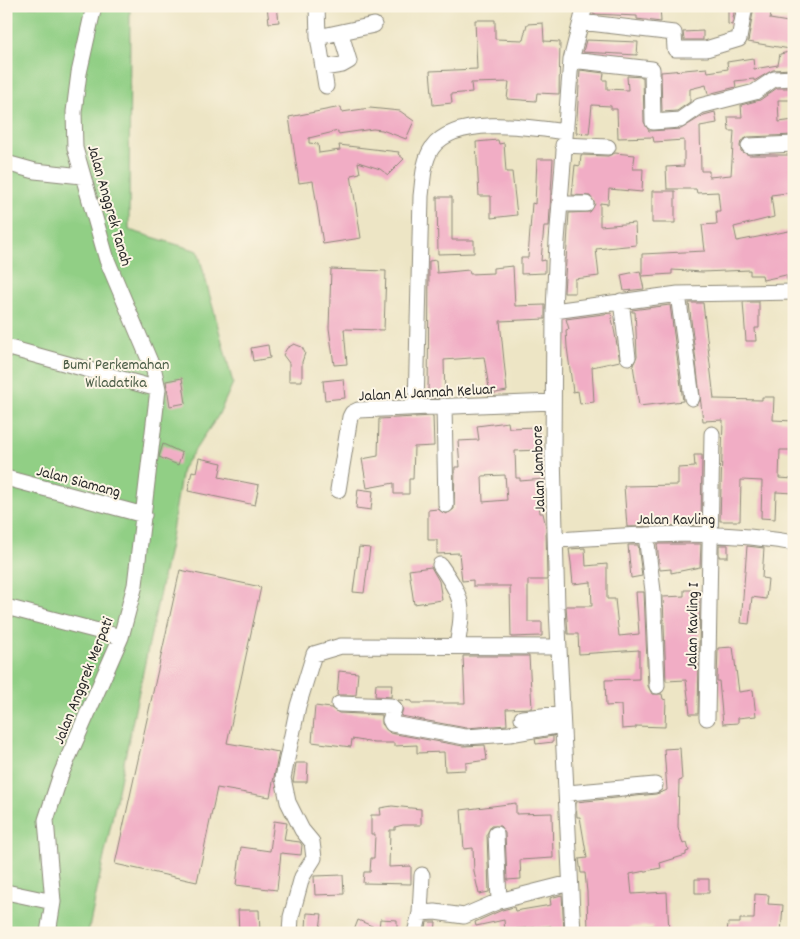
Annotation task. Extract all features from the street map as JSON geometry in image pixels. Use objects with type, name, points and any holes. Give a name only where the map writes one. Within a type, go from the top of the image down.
[{"type":"street","name":"Jalan Anggrek Tanah","points":[[94,6],[79,73],[74,112],[75,148],[107,260],[157,383]]},
{"type":"street","points":[[317,6],[318,37],[326,86]]},
{"type":"street","name":"Jalan Jambore","points":[[573,933],[568,793],[559,647],[553,402],[554,310],[557,241],[571,60],[585,6]]},
{"type":"street","points":[[581,22],[674,33],[675,49],[706,49],[739,39],[745,6]]},
{"type":"street","points":[[318,37],[341,34],[374,25]]},
{"type":"street","points":[[323,68],[342,65],[349,61],[341,34]]},
{"type":"street","points":[[571,60],[652,69],[653,122],[680,120],[700,106],[755,92],[774,79],[794,78]]},
{"type":"street","points":[[416,408],[421,196],[423,175],[431,148],[448,134],[466,128],[533,127],[564,139],[608,147]]},
{"type":"street","points":[[749,146],[794,144]]},
{"type":"street","points":[[6,163],[35,171],[82,176]]},
{"type":"street","points":[[561,204],[586,204]]},
{"type":"street","points":[[554,310],[678,294],[794,292]]},
{"type":"street","points":[[678,294],[692,398]]},
{"type":"street","points":[[621,301],[628,357]]},
{"type":"street","points":[[6,347],[157,383]]},
{"type":"street","name":"Jalan Anggrek Merpati","points":[[48,933],[53,902],[46,820],[48,808],[121,637],[135,585],[157,383]]},
{"type":"street","name":"Jalan Al Jannah Keluar","points":[[338,490],[352,413],[358,410],[553,402]]},
{"type":"street","points":[[444,406],[446,505]]},
{"type":"street","name":"Jalan Kavling I","points":[[707,718],[712,434]]},
{"type":"street","name":"Jalan Siamang","points":[[6,478],[144,515]]},
{"type":"street","points":[[646,535],[653,591],[657,686]]},
{"type":"street","name":"Jalan Kavling","points":[[557,540],[646,535],[710,535],[794,543]]},
{"type":"street","points":[[440,564],[461,600],[462,608],[457,646]]},
{"type":"street","points":[[6,607],[121,637]]},
{"type":"street","points":[[290,933],[291,917],[302,877],[314,858],[313,845],[288,802],[283,778],[298,706],[314,654],[341,646],[559,647]]},
{"type":"street","points":[[339,704],[391,706],[394,709],[390,720],[392,724],[465,737],[510,734],[562,719]]},
{"type":"street","points":[[522,718],[562,719]]},
{"type":"street","points":[[568,793],[655,785]]},
{"type":"street","points":[[496,834],[499,901]]},
{"type":"street","points":[[415,933],[420,913],[422,875]]},
{"type":"street","points":[[420,913],[435,912],[464,916],[499,901],[570,883]]},
{"type":"street","points":[[6,892],[53,902]]},
{"type":"green space","name":"Bumi Perkemahan Wiladatika","points":[[6,6],[130,6],[129,230],[198,251],[233,383],[218,416],[182,469],[170,544],[88,933],[6,933]]},
{"type":"building","points":[[267,6],[277,6],[279,22],[269,23]]},
{"type":"building","points":[[594,6],[660,6],[661,22],[637,19],[637,16],[593,14]]},
{"type":"building","points":[[728,6],[735,6],[732,25],[728,24]]},
{"type":"building","points":[[754,6],[772,6],[770,19],[794,23],[790,49],[748,42]]},
{"type":"building","points":[[475,20],[495,20],[495,39],[523,40],[527,24],[543,23],[544,41],[560,42],[559,94],[537,93],[536,101],[507,99],[509,82],[471,83],[472,92],[451,94],[452,103],[433,105],[430,71],[477,69]]},
{"type":"building","points":[[703,31],[703,40],[684,40],[683,32]]},
{"type":"building","points":[[586,40],[638,42],[637,55],[583,52]]},
{"type":"building","points":[[794,51],[792,69],[773,70],[754,81],[754,79],[735,81],[736,87],[708,94],[706,85],[690,89],[690,102],[677,111],[662,112],[661,72],[707,68],[708,72],[728,69],[727,62],[753,58],[754,69],[778,65],[780,54]]},
{"type":"building","points":[[580,70],[604,73],[603,80],[607,80],[607,89],[628,90],[627,76],[643,77],[644,122],[649,131],[681,129],[704,115],[715,112],[717,123],[700,126],[701,171],[709,171],[709,177],[731,175],[734,131],[729,131],[728,117],[742,117],[741,105],[760,100],[777,88],[791,88],[791,100],[778,100],[779,122],[794,120],[794,135],[748,137],[741,141],[740,146],[741,151],[749,155],[794,155],[794,192],[771,195],[774,217],[734,227],[737,241],[794,230],[794,283],[788,283],[786,275],[763,280],[762,275],[750,275],[750,270],[702,272],[672,270],[672,274],[642,276],[642,254],[705,251],[702,225],[717,224],[716,211],[720,211],[718,192],[697,193],[696,189],[667,189],[666,167],[684,166],[684,140],[654,142],[653,137],[618,138],[617,109],[611,109],[611,106],[592,105],[589,134],[576,133]]},
{"type":"building","points":[[341,107],[342,112],[370,108],[400,111],[414,121],[406,139],[382,130],[373,129],[338,134],[338,131],[309,138],[309,143],[318,144],[319,153],[340,150],[339,145],[399,152],[398,154],[404,159],[388,175],[380,169],[358,162],[360,173],[351,175],[361,238],[323,244],[313,181],[299,183],[289,117]]},
{"type":"building","points":[[498,140],[499,144],[504,143],[506,172],[512,172],[517,215],[491,218],[491,196],[479,196],[476,142]]},
{"type":"building","points":[[615,153],[635,155],[633,169],[643,169],[642,192],[609,189],[608,204],[600,203],[600,226],[635,223],[636,245],[596,249],[599,276],[575,279],[575,293],[564,293],[569,213],[590,212],[595,204],[590,196],[572,195],[575,165],[580,166],[581,155],[608,156]]},
{"type":"building","points":[[537,159],[553,159],[549,226],[544,226],[541,261],[545,260],[545,273],[521,274],[521,258],[528,258],[532,203],[535,204]]},
{"type":"building","points":[[652,191],[675,191],[675,223],[652,223]]},
{"type":"building","points":[[437,197],[452,197],[452,240],[474,240],[474,253],[438,254]]},
{"type":"building","points":[[436,260],[437,273],[469,270],[470,274],[493,273],[493,268],[513,266],[515,306],[545,305],[545,319],[500,321],[507,391],[490,394],[484,357],[444,360],[445,397],[428,398],[429,261]]},
{"type":"building","points":[[331,269],[386,271],[384,330],[344,329],[347,364],[334,365],[329,328]]},
{"type":"building","points":[[640,271],[644,289],[624,291],[621,275]]},
{"type":"building","points":[[743,302],[759,302],[759,328],[755,328],[756,341],[746,341]]},
{"type":"building","points":[[689,303],[703,303],[714,399],[762,400],[762,397],[774,397],[773,420],[794,421],[794,450],[780,450],[779,478],[794,479],[794,493],[776,492],[775,519],[761,518],[762,481],[741,480],[740,521],[720,521],[723,420],[703,421]]},
{"type":"building","points":[[670,305],[683,401],[639,406],[633,365],[637,356],[635,312],[632,312],[632,310]]},
{"type":"building","points":[[611,313],[620,361],[592,367],[594,402],[580,404],[578,391],[573,392],[567,347],[566,330],[569,329],[566,319]]},
{"type":"building","points":[[294,344],[302,347],[305,353],[302,362],[302,381],[289,381],[289,363],[283,355],[287,348]]},
{"type":"building","points":[[268,345],[270,358],[253,361],[251,348]]},
{"type":"building","points":[[182,378],[186,403],[170,406],[166,381]]},
{"type":"building","points":[[343,379],[345,398],[325,400],[323,381]]},
{"type":"building","points":[[433,416],[434,446],[414,447],[413,479],[409,479],[409,494],[394,494],[394,483],[367,488],[362,459],[378,456],[379,419]]},
{"type":"building","points":[[508,422],[509,428],[538,427],[539,450],[515,451],[516,478],[520,478],[520,481],[544,479],[545,494],[538,494],[540,513],[543,513],[546,527],[547,580],[528,580],[528,622],[542,622],[542,636],[511,637],[510,586],[473,586],[473,580],[462,581],[459,553],[437,554],[437,540],[428,540],[428,510],[438,509],[446,514],[454,509],[455,467],[460,467],[458,441],[479,440],[477,426]],"holes":[[[505,475],[507,500],[483,502],[482,476]]]},
{"type":"building","points":[[163,444],[182,453],[178,465],[159,457]]},
{"type":"building","points":[[694,455],[702,455],[701,525],[627,527],[624,486],[678,485],[678,468],[695,467]]},
{"type":"building","points":[[199,458],[222,463],[219,477],[259,485],[255,505],[188,491],[192,471],[196,472]]},
{"type":"building","points":[[358,489],[373,491],[371,510],[356,508]]},
{"type":"building","points":[[657,544],[701,544],[700,567],[671,573],[671,569],[660,570]]},
{"type":"building","points":[[628,545],[638,545],[642,576],[631,578]]},
{"type":"building","points":[[719,545],[728,545],[728,557],[719,557]]},
{"type":"building","points":[[747,546],[764,548],[762,578],[768,579],[766,599],[752,597],[749,624],[741,623]]},
{"type":"building","points":[[359,547],[370,548],[364,593],[353,592]]},
{"type":"building","points":[[585,548],[586,566],[607,564],[607,599],[615,599],[619,636],[639,634],[636,592],[644,592],[648,686],[652,694],[662,694],[663,699],[666,700],[665,727],[636,726],[636,728],[622,729],[621,705],[606,706],[605,680],[639,679],[639,650],[579,654],[578,634],[568,634],[566,606],[592,606],[591,582],[573,584],[569,549]]},
{"type":"building","points":[[431,567],[439,581],[442,600],[414,604],[409,570]]},
{"type":"building","points":[[180,570],[261,587],[227,743],[279,752],[270,797],[217,788],[197,882],[115,864]]},
{"type":"building","points":[[684,590],[700,590],[698,714],[690,714],[686,680],[666,681],[663,597],[684,596]]},
{"type":"building","points":[[733,647],[739,692],[753,690],[756,716],[738,718],[738,723],[723,724],[719,681],[717,681],[718,648]]},
{"type":"building","points":[[463,656],[529,656],[532,708],[506,709],[507,725],[466,728],[401,716],[403,708],[398,700],[412,701],[412,703],[465,703]]},
{"type":"building","points":[[339,671],[358,673],[356,695],[337,695]]},
{"type":"building","points":[[376,684],[392,684],[391,697],[375,696]]},
{"type":"building","points":[[315,706],[331,708],[339,713],[382,715],[382,724],[390,733],[463,746],[485,745],[487,760],[466,763],[466,770],[445,771],[444,752],[417,753],[417,745],[394,746],[394,743],[374,743],[352,739],[351,747],[312,742]]},
{"type":"building","points":[[553,736],[553,742],[536,744],[535,739]]},
{"type":"building","points":[[680,748],[682,780],[679,781],[678,827],[683,844],[687,842],[689,851],[686,852],[686,855],[660,863],[661,868],[630,874],[632,894],[667,892],[669,933],[651,933],[653,926],[630,927],[630,933],[588,933],[585,873],[581,873],[579,859],[587,858],[580,817],[577,817],[576,802],[656,794],[667,790],[664,749]]},
{"type":"building","points":[[296,763],[308,763],[307,782],[293,782]]},
{"type":"building","points":[[516,803],[516,814],[552,813],[553,858],[520,860],[521,879],[507,880],[505,833],[500,826],[491,826],[487,834],[489,892],[479,894],[474,872],[473,848],[464,849],[461,810]]},
{"type":"building","points":[[392,806],[421,809],[421,825],[403,825],[395,827],[395,830],[390,830],[389,867],[411,866],[411,884],[363,883],[364,872],[370,872],[371,858],[374,858],[375,834],[371,834],[371,815],[381,815],[380,808]]},
{"type":"building","points":[[274,821],[287,823],[284,840],[300,842],[302,845],[301,855],[281,853],[277,890],[236,885],[241,847],[270,851]]},
{"type":"building","points":[[343,875],[344,894],[315,895],[314,876]]},
{"type":"building","points":[[695,879],[709,879],[709,893],[695,893]]},
{"type":"building","points":[[755,894],[769,895],[768,904],[783,905],[781,933],[727,933],[728,923],[740,923],[740,919],[754,919]]},
{"type":"building","points":[[562,895],[564,931],[551,932],[551,926],[516,929],[517,933],[505,933],[504,920],[476,926],[475,922],[502,910],[514,907],[515,911],[551,905],[550,898]]},
{"type":"building","points":[[238,910],[259,910],[260,933],[239,933]]},
{"type":"building","points":[[307,913],[322,914],[320,929],[306,928]]},
{"type":"building","points":[[380,919],[397,920],[397,933],[353,933],[358,920],[379,929]]},
{"type":"building","points":[[427,922],[436,922],[435,933],[425,933]]}]
